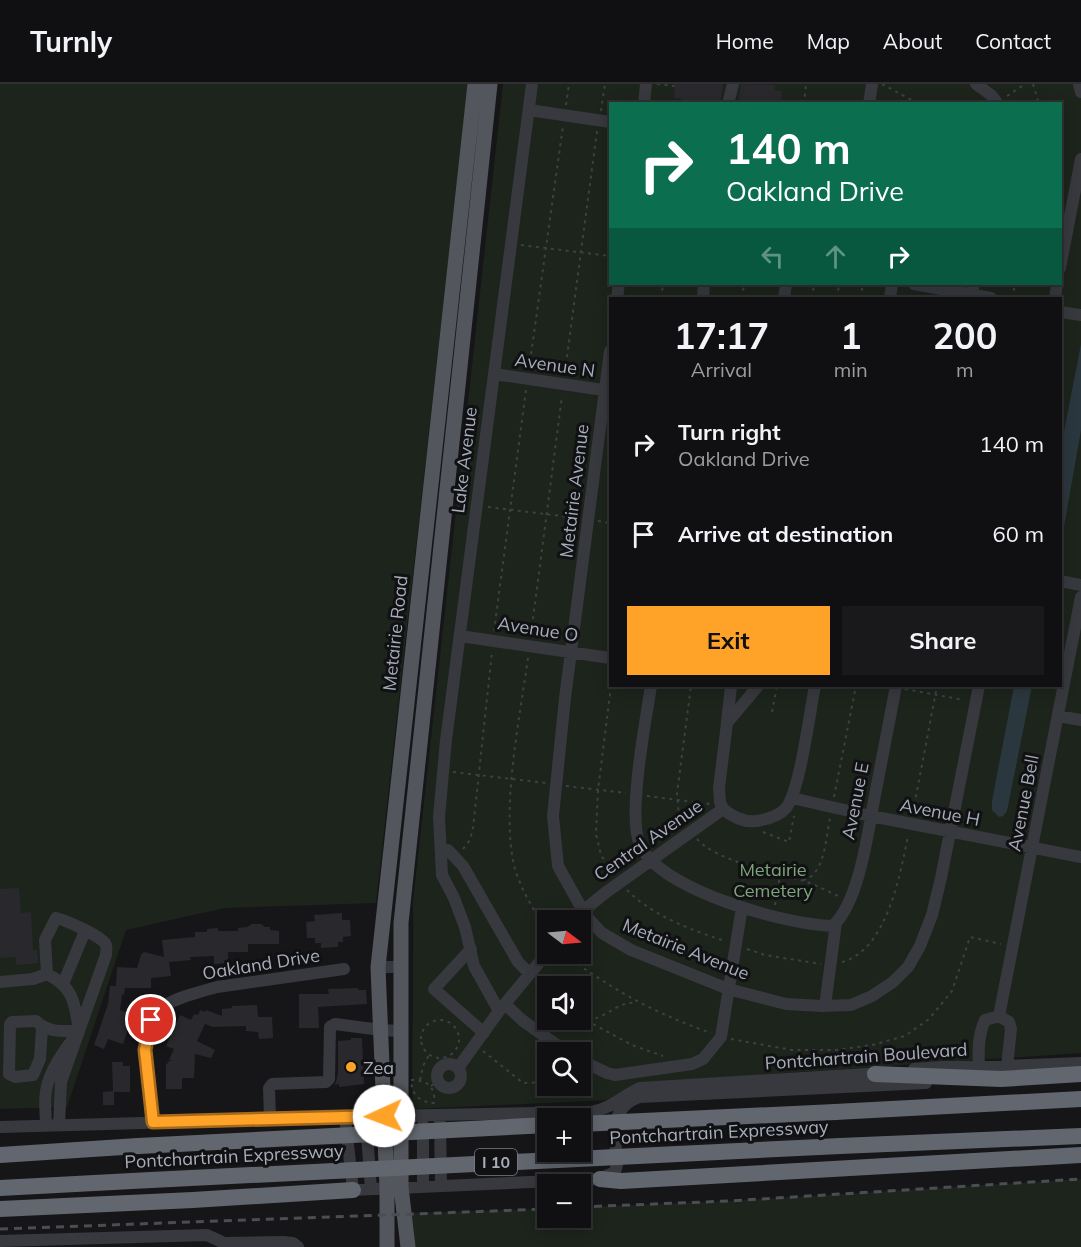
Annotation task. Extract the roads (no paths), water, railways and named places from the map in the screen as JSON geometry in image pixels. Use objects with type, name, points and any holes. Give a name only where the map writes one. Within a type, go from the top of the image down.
[{"type":"highway","points":[[875,1074],[1001,1078],[1081,1074]]},
{"type":"highway","name":"Pontchartrain Expressway","points":[[591,1123],[1081,1100]]},
{"type":"highway","name":"Pontchartrain Expressway","points":[[0,1155],[537,1126]]},
{"type":"highway","name":"Pontchartrain Expressway","points":[[0,1188],[1081,1136]]},
{"type":"highway","points":[[600,1179],[621,1181],[1081,1155]]},
{"type":"highway","points":[[0,1209],[353,1190]]},
{"type":"main road","name":"Metairie Road","points":[[394,1188],[375,1117],[381,1030],[378,967],[475,84]]},
{"type":"main road","name":"Metairie Road","points":[[394,1188],[400,1116],[401,923],[490,84]]},
{"type":"main road","points":[[387,1247],[394,1188]]},
{"type":"main road","points":[[394,1188],[408,1247]]},
{"type":"street","name":"Lake Avenue","points":[[532,84],[476,505],[439,817],[447,849],[442,875],[454,898],[471,948],[474,966],[502,1008],[553,1042]]},
{"type":"street","points":[[644,102],[646,84]]},
{"type":"street","points":[[729,102],[734,84]]},
{"type":"street","points":[[869,102],[872,84]]},
{"type":"street","points":[[976,84],[1002,100]]},
{"type":"street","points":[[1079,84],[1081,92]]},
{"type":"street","points":[[529,110],[605,121]]},
{"type":"street","points":[[1062,258],[1081,159]]},
{"type":"street","points":[[921,285],[972,292],[987,297]]},
{"type":"street","points":[[1062,312],[1081,315]]},
{"type":"street","name":"Metairie Avenue","points":[[582,910],[558,866],[553,816],[555,784],[609,370]]},
{"type":"street","name":"Avenue N","points":[[494,374],[608,390]]},
{"type":"street","points":[[1062,581],[1081,585]]},
{"type":"street","name":"Avenue Bell","points":[[999,1016],[1081,597]]},
{"type":"street","name":"Avenue O","points":[[460,636],[609,658]]},
{"type":"street","points":[[651,687],[635,819],[639,844],[650,860],[666,872],[705,893],[772,917],[818,926],[833,926],[837,922]]},
{"type":"street","name":"Central Avenue","points":[[584,910],[722,807],[719,789],[731,687]]},
{"type":"street","points":[[727,723],[757,687]]},
{"type":"street","points":[[722,807],[740,819],[756,822],[779,814],[787,807],[797,782],[814,687]]},
{"type":"street","name":"Avenue E","points":[[837,922],[849,901],[862,859],[896,687]]},
{"type":"street","name":"Metairie Avenue","points":[[591,920],[602,933],[631,950],[728,989],[786,1004],[825,1006],[851,1005],[872,996],[894,982],[908,967],[921,946],[932,915],[951,832],[979,687]]},
{"type":"street","points":[[1058,716],[1081,720]]},
{"type":"street","name":"Avenue H","points":[[792,798],[1032,849],[1081,857]]},
{"type":"street","points":[[447,849],[463,866],[518,962],[530,975]]},
{"type":"street","points":[[591,1065],[615,1075],[692,1065],[703,1059],[721,1037],[742,907]]},
{"type":"street","points":[[45,1125],[46,1091],[56,1078],[79,1031],[106,955],[106,945],[102,938],[56,918],[45,940],[47,974]]},
{"type":"street","points":[[825,1006],[837,922]]},
{"type":"street","points":[[63,984],[85,931]]},
{"type":"street","points":[[471,948],[434,989],[484,1033]]},
{"type":"street","points":[[458,1068],[502,1008],[539,964]]},
{"type":"street","points":[[378,967],[402,967]]},
{"type":"street","name":"Oakland Drive","points":[[153,1122],[145,1050],[151,1020],[162,1007],[217,987],[345,969]]},
{"type":"street","points":[[0,982],[33,979],[47,974]]},
{"type":"street","points":[[47,974],[63,984],[73,996],[79,1031]]},
{"type":"street","points":[[1007,1066],[1011,1029],[1009,1022],[999,1016],[992,1016],[985,1020],[980,1030],[978,1067],[1007,1066],[1081,1063]]},
{"type":"street","points":[[42,1028],[40,1059],[33,1075],[15,1077],[9,1074],[10,1024],[12,1022],[36,1021],[42,1028],[79,1031]]},
{"type":"street","points":[[270,1119],[269,1088],[272,1084],[329,1080],[330,1027],[335,1024],[401,1031]]},
{"type":"street","points":[[451,1064],[458,1068],[461,1079],[457,1086],[445,1088],[435,1084],[438,1071],[443,1066],[451,1064]]},
{"type":"street","name":"Pontchartrain Boulevard","points":[[0,1127],[603,1110],[640,1088],[875,1074],[942,1066],[978,1067]]},
{"type":"street","name":"Pontchartrain Boulevard","points":[[615,1120],[630,1100],[639,1097],[928,1083],[978,1067]]},
{"type":"street","points":[[56,1078],[59,1125]]},
{"type":"street","points":[[345,1117],[353,1190],[600,1179],[615,1172],[617,1165],[615,1120],[603,1110]]},
{"type":"street","points":[[423,1116],[423,1186]]},
{"type":"street","points":[[440,1116],[441,1186]]},
{"type":"street","points":[[371,1189],[375,1117]]},
{"type":"street","points":[[0,1241],[207,1234],[224,1243],[283,1242],[292,1243],[298,1247]]},
{"type":"railway","points":[[591,1207],[728,1201],[1081,1179]]},
{"type":"railway","points":[[0,1229],[537,1209]]},
{"type":"place","name":"Zea","points":[[351,1067]]},
{"type":"park label","name":"Metairie Cemetery","points":[[773,879]]}]
